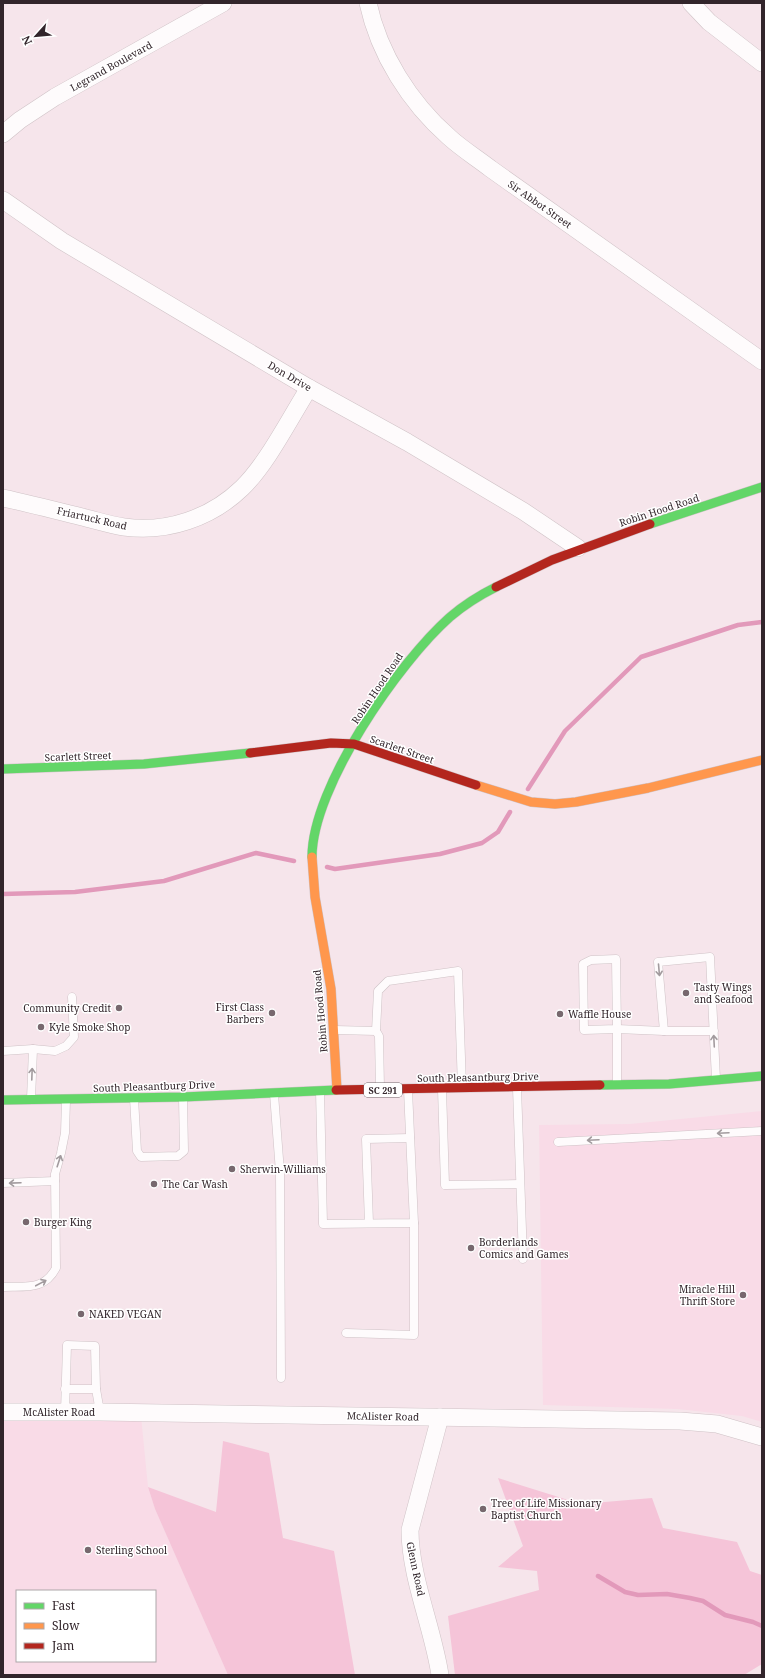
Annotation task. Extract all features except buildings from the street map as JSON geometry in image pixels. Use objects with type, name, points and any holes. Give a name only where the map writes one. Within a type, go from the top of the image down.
[{"type":"street","name":"Legrand Boulevard","points":[[3,134],[20,120],[55,97],[199,9],[223,3]]},
{"type":"street","name":"Sir Abbot Street","points":[[368,3],[370,13],[384,50],[401,81],[428,116],[450,138],[491,169],[762,361]]},
{"type":"street","points":[[691,3],[708,22],[762,63]]},
{"type":"street","name":"Don Drive","points":[[3,200],[62,241],[309,388],[407,442],[523,512],[578,548]]},
{"type":"street","name":"Friartuck Road","points":[[3,498],[124,527],[167,526],[204,515],[223,504],[242,488],[261,465],[309,388]]},
{"type":"street","name":"Robin Hood Road","points":[[337,1090],[329,976],[312,868],[314,835],[319,817],[354,744],[394,679],[414,654],[451,616],[481,595],[512,578],[578,548],[762,487]]},
{"type":"street","name":"Scarlett Street","points":[[3,770],[144,764],[212,758],[311,744],[354,744],[441,774],[540,804],[576,802],[648,788],[762,760]]},
{"type":"street","name":"South Pleasantburg Drive","points":[[3,1100],[183,1097],[337,1090],[669,1084],[762,1076]]},
{"type":"street","name":"McAlister Road","points":[[3,1412],[100,1412],[680,1421],[717,1424],[762,1436]]},
{"type":"street","name":"Glenn Road","points":[[440,1417],[410,1530],[412,1559],[432,1635],[440,1675]]},
{"type":"lane","points":[[664,1031],[658,962],[710,957],[716,1080]]},
{"type":"lane","points":[[617,1085],[617,1029],[616,959],[591,960],[583,964],[584,1030],[617,1029],[714,1031]]},
{"type":"lane","points":[[380,1090],[380,1036],[376,1031],[378,991],[388,981],[458,971],[462,1088]]},
{"type":"lane","points":[[3,1051],[33,1049],[55,1051],[66,1046],[74,1037],[72,997]]},
{"type":"lane","points":[[333,1030],[376,1031]]},
{"type":"lane","points":[[31,1099],[33,1049]]},
{"type":"lane","points":[[517,1087],[523,1259]]},
{"type":"lane","points":[[442,1088],[444,1185],[520,1184]]},
{"type":"lane","points":[[346,1333],[414,1335],[414,1223],[408,1089]]},
{"type":"lane","points":[[320,1091],[323,1224],[414,1223]]},
{"type":"lane","points":[[274,1093],[280,1172],[281,1378]]},
{"type":"lane","points":[[134,1098],[137,1151],[141,1157],[178,1156],[184,1151],[183,1097]]},
{"type":"lane","points":[[3,1287],[37,1286],[52,1277],[56,1268],[55,1174],[65,1133],[66,1099]]},
{"type":"lane","points":[[558,1142],[762,1131]]},
{"type":"lane","points":[[368,1223],[366,1139],[410,1138]]},
{"type":"lane","points":[[3,1183],[55,1181]]},
{"type":"lane","points":[[64,1412],[67,1345],[95,1346],[96,1389],[100,1412]]},
{"type":"lane","points":[[65,1389],[96,1389]]},
{"type":"shaded area","points":[[762,1111],[762,1422],[742,1416],[677,1409],[543,1405],[539,1125],[630,1124]]},
{"type":"shaded area","name":"Sterling School","points":[[3,1416],[141,1416],[148,1487],[155,1509],[228,1675],[3,1675]]},
{"type":"shaded area","points":[[223,1441],[269,1453],[283,1538],[334,1551],[355,1675],[228,1675],[155,1509],[148,1487],[216,1512]]},
{"type":"shaded area","points":[[498,1478],[581,1504],[652,1498],[663,1528],[737,1542],[750,1571],[762,1575],[762,1664],[744,1675],[455,1675],[448,1616],[539,1590],[537,1571],[498,1567],[523,1546]]},
{"type":"waterway","points":[[528,789],[565,731],[641,657],[738,625],[762,622]]},
{"type":"waterway","points":[[327,867],[335,869],[440,854],[482,843],[498,832],[510,812]]},
{"type":"waterway","points":[[3,894],[75,892],[164,881],[256,853],[294,861]]},
{"type":"waterway","points":[[598,1576],[625,1592],[638,1595],[667,1594],[703,1601],[725,1615],[753,1622],[762,1626]]},
{"type":"traffic: fast","points":[[650,524],[762,487]]},
{"type":"traffic: fast","points":[[312,857],[316,828],[326,796],[342,762],[384,694],[429,637],[461,608],[472,600],[496,587]]},
{"type":"traffic: fast","points":[[3,769],[144,764],[250,753]]},
{"type":"traffic: fast","points":[[600,1085],[669,1084],[762,1076]]},
{"type":"traffic: fast","points":[[3,1100],[183,1097],[336,1090]]},
{"type":"traffic: slow","points":[[476,785],[531,802],[555,804],[576,802],[648,788],[762,760]]},
{"type":"traffic: slow","points":[[312,857],[315,897],[331,989],[337,1090]]},
{"type":"traffic: jam","points":[[496,587],[552,560],[650,524]]},
{"type":"traffic: jam","points":[[250,753],[331,743],[354,744],[476,785]]},
{"type":"traffic: jam","points":[[336,1090],[600,1085]]},
{"type":"place","name":"Tasty Wings and Seafood","points":[[686,993]]},
{"type":"place","name":"Community Credit","points":[[119,1008]]},
{"type":"place","name":"First Class Barbers","points":[[272,1013]]},
{"type":"place","name":"Waffle House","points":[[560,1014]]},
{"type":"place","name":"Kyle Smoke Shop","points":[[41,1027]]},
{"type":"place","name":"Sherwin-Williams","points":[[232,1169]]},
{"type":"place","name":"The Car Wash","points":[[154,1184]]},
{"type":"place","name":"Burger King","points":[[26,1222]]},
{"type":"place","name":"Borderlands Comics and Games","points":[[471,1248]]},
{"type":"place","name":"Miracle Hill Thrift Store","points":[[743,1295]]},
{"type":"place","name":"NAKED VEGAN","points":[[81,1314]]},
{"type":"place","name":"Tree of Life Missionary Baptist Church","points":[[483,1509]]},
{"type":"place","name":"Sterling School","points":[[88,1550]]}]
